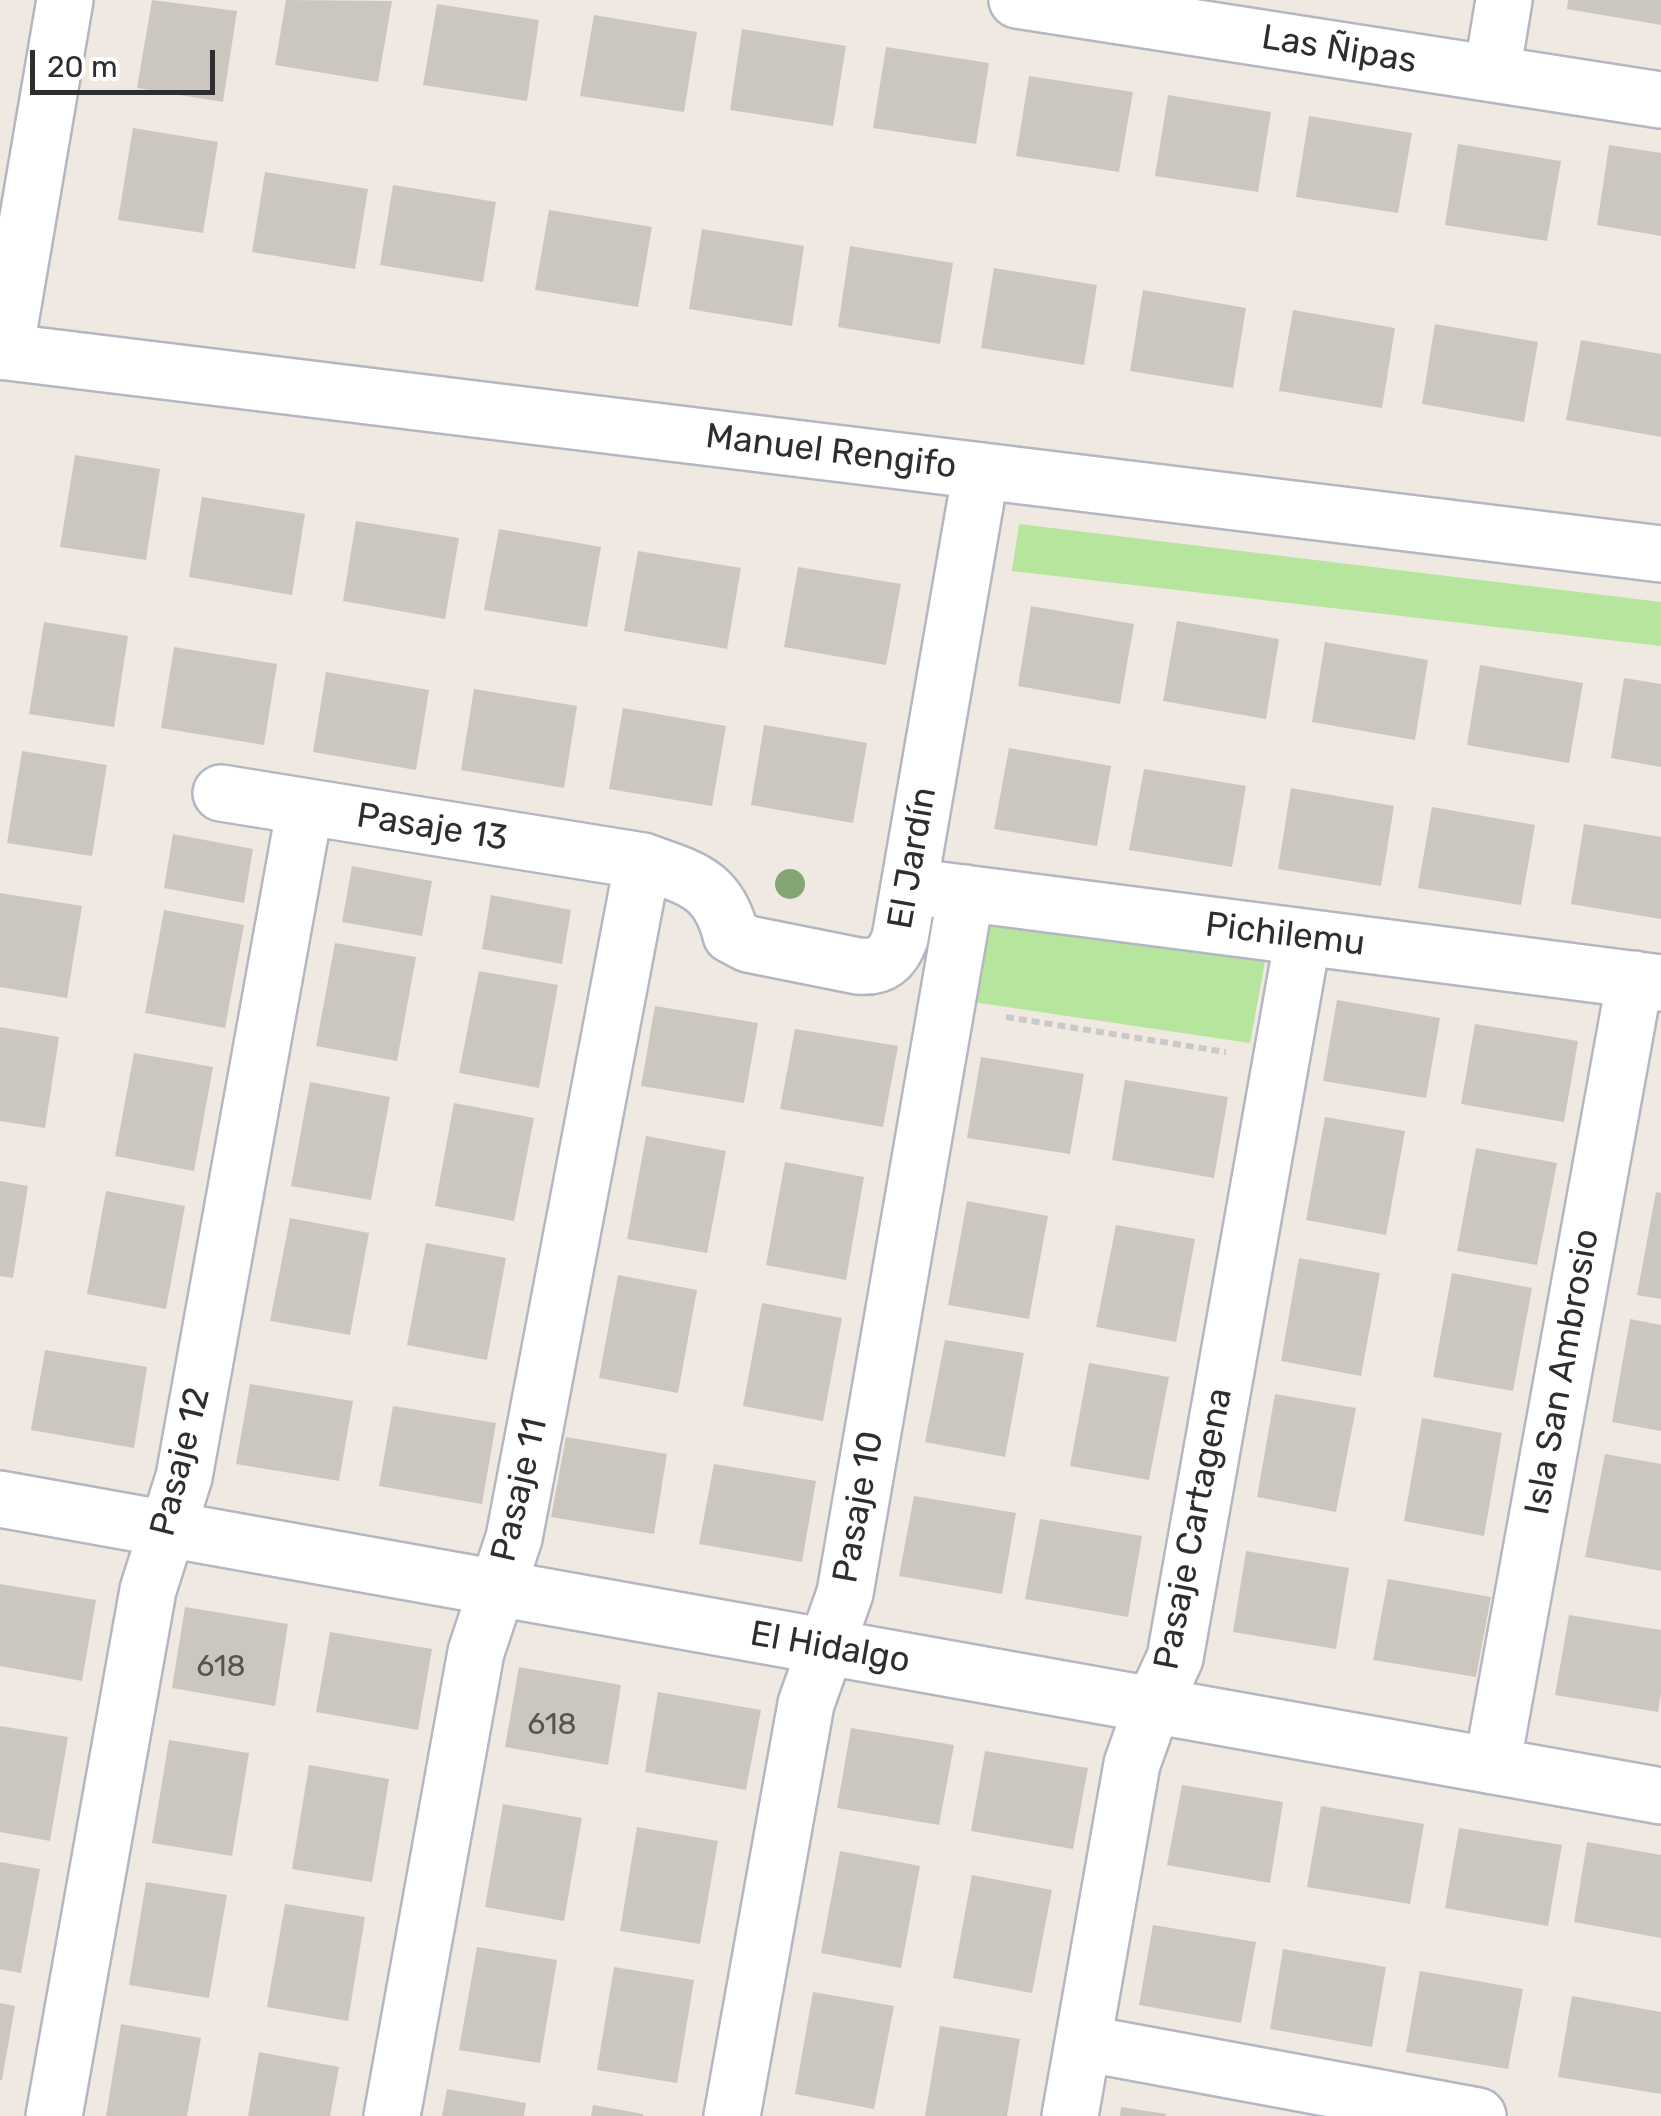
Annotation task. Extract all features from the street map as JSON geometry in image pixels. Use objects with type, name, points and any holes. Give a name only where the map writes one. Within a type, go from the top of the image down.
[{"type":"street","points":[[2,362],[65,0]]},
{"type":"street","name":"Las Ñipas","points":[[1017,0],[1661,100]]},
{"type":"street","points":[[1492,74],[1504,0]]},
{"type":"street","name":"Manuel Rengifo","points":[[2,362],[981,471],[1661,554]]},
{"type":"street","name":"El Jardín","points":[[643,861],[699,882],[726,914],[731,935],[748,944],[871,967],[885,963],[895,952],[981,471]]},
{"type":"street","name":"Pasaje 13","points":[[221,793],[643,861]]},
{"type":"street","name":"Pasaje 12","points":[[54,2116],[148,1590],[184,1478],[305,807]]},
{"type":"street","name":"Pasaje 11","points":[[392,2116],[476,1652],[514,1538],[643,861]]},
{"type":"street","name":"Pichilemu","points":[[909,886],[1648,981]]},
{"type":"street","name":"Pasaje 10","points":[[732,2116],[806,1704],[844,1592],[966,893]]},
{"type":"street","name":"Pasaje Cartagena","points":[[1070,2116],[1132,1764],[1175,1658],[1303,937]]},
{"type":"street","name":"Isla San Ambrosio","points":[[1492,1766],[1648,981]]},
{"type":"street","name":"El Hidalgo","points":[[0,1500],[1661,1796]]},
{"type":"street","points":[[1083,2043],[1478,2116]]},
{"type":"path","points":[[947,1008],[1281,1060]]},
{"type":"green space","points":[[1019,524],[1661,602],[1661,646],[1012,571]]},
{"type":"green space","points":[[978,913],[1267,951],[1250,1043],[966,1001]]},
{"type":"building","points":[[152,0],[237,11],[223,102],[137,88]]},
{"type":"building","points":[[286,0],[392,1],[378,82],[275,65]]},
{"type":"building","points":[[1568,0],[1661,0],[1661,25],[1567,9]]},
{"type":"building","points":[[437,4],[539,20],[527,101],[423,85]]},
{"type":"building","points":[[594,15],[697,32],[684,112],[580,96]]},
{"type":"building","points":[[742,29],[846,46],[833,126],[730,110]]},
{"type":"building","points":[[886,47],[989,63],[976,144],[873,128]]},
{"type":"building","points":[[1029,76],[1133,92],[1119,172],[1016,156]]},
{"type":"building","points":[[1168,95],[1271,112],[1258,192],[1155,176]]},
{"type":"building","points":[[1309,116],[1412,133],[1398,213],[1296,197]]},
{"type":"building","points":[[133,128],[218,142],[203,233],[118,220]]},
{"type":"building","points":[[1458,144],[1561,161],[1547,241],[1445,225]]},
{"type":"building","points":[[1609,145],[1661,153],[1661,236],[1597,225]]},
{"type":"building","points":[[265,172],[368,189],[355,269],[252,252]]},
{"type":"building","points":[[393,185],[496,202],[483,282],[380,265]]},
{"type":"building","points":[[549,210],[652,227],[638,307],[535,290]]},
{"type":"building","points":[[702,229],[804,246],[792,326],[689,309]]},
{"type":"building","points":[[850,246],[953,263],[940,344],[838,327]]},
{"type":"building","points":[[994,268],[1097,285],[1084,365],[981,348]]},
{"type":"building","points":[[1143,290],[1246,308],[1233,388],[1130,371]]},
{"type":"building","points":[[1293,310],[1395,328],[1382,408],[1279,391]]},
{"type":"building","points":[[1435,324],[1538,342],[1524,422],[1422,404]]},
{"type":"building","points":[[1581,340],[1661,354],[1661,437],[1566,420]]},
{"type":"building","points":[[75,455],[160,469],[146,560],[60,547]]},
{"type":"building","points":[[202,497],[305,514],[292,595],[189,577]]},
{"type":"building","points":[[356,521],[459,538],[445,619],[343,601]]},
{"type":"building","points":[[499,529],[601,547],[587,627],[484,610]]},
{"type":"building","points":[[638,551],[741,568],[727,649],[624,631]]},
{"type":"building","points":[[798,567],[901,584],[886,665],[784,647]]},
{"type":"building","points":[[1031,606],[1134,624],[1120,704],[1018,686]]},
{"type":"building","points":[[1177,621],[1279,639],[1266,719],[1163,701]]},
{"type":"building","points":[[44,622],[128,636],[114,727],[29,714]]},
{"type":"building","points":[[1325,642],[1428,660],[1415,740],[1312,722]]},
{"type":"building","points":[[174,647],[277,664],[264,745],[161,728]]},
{"type":"building","points":[[1480,665],[1583,683],[1569,763],[1467,745]]},
{"type":"building","points":[[326,672],[429,690],[416,770],[313,752]]},
{"type":"building","points":[[1624,678],[1661,684],[1661,767],[1611,758]]},
{"type":"building","points":[[474,689],[577,706],[564,788],[461,770]]},
{"type":"building","points":[[623,708],[726,726],[712,806],[609,789]]},
{"type":"building","points":[[764,725],[867,743],[853,823],[751,805]]},
{"type":"building","points":[[1009,748],[1111,766],[1097,846],[994,829]]},
{"type":"building","points":[[22,751],[107,765],[92,856],[7,843]]},
{"type":"building","points":[[1144,769],[1246,786],[1232,867],[1129,850]]},
{"type":"building","points":[[1291,788],[1394,806],[1381,886],[1278,869]]},
{"type":"building","points":[[1432,807],[1535,825],[1521,905],[1418,888]]},
{"type":"building","points":[[1584,824],[1661,837],[1661,919],[1571,904]]},
{"type":"building","points":[[173,834],[253,849],[244,903],[164,888]]},
{"type":"building","points":[[352,866],[432,881],[422,936],[342,922]]},
{"type":"building","points":[[0,893],[82,906],[67,998],[0,987]]},
{"type":"building","points":[[491,895],[571,910],[562,964],[482,949]]},
{"type":"building","points":[[164,910],[244,925],[225,1028],[145,1013]]},
{"type":"building","points":[[335,943],[416,957],[397,1061],[316,1046]]},
{"type":"building","points":[[479,971],[558,985],[539,1088],[459,1073]]},
{"type":"building","points":[[1337,1000],[1440,1018],[1426,1098],[1323,1081]]},
{"type":"building","points":[[655,1006],[758,1023],[744,1103],[641,1086]]},
{"type":"building","points":[[1475,1024],[1578,1041],[1564,1122],[1461,1104]]},
{"type":"building","points":[[0,1027],[59,1037],[45,1128],[0,1121]]},
{"type":"building","points":[[795,1029],[898,1046],[883,1127],[780,1109]]},
{"type":"building","points":[[134,1053],[213,1067],[194,1171],[115,1156]]},
{"type":"building","points":[[981,1057],[1084,1074],[1070,1154],[967,1138]]},
{"type":"building","points":[[1125,1080],[1228,1097],[1214,1178],[1112,1160]]},
{"type":"building","points":[[310,1082],[390,1097],[371,1200],[291,1186]]},
{"type":"building","points":[[454,1103],[534,1118],[514,1221],[435,1206]]},
{"type":"building","points":[[1325,1117],[1405,1131],[1386,1235],[1306,1220]]},
{"type":"building","points":[[646,1136],[726,1151],[707,1253],[627,1239]]},
{"type":"building","points":[[1476,1148],[1557,1163],[1537,1265],[1457,1251]]},
{"type":"building","points":[[785,1162],[864,1177],[846,1280],[766,1265]]},
{"type":"building","points":[[0,1181],[28,1186],[13,1278],[0,1276]]},
{"type":"building","points":[[106,1191],[185,1206],[166,1309],[87,1294]]},
{"type":"building","points":[[1656,1192],[1661,1193],[1661,1299],[1637,1295]]},
{"type":"building","points":[[967,1201],[1048,1216],[1029,1319],[948,1305]]},
{"type":"building","points":[[290,1218],[369,1233],[350,1335],[270,1321]]},
{"type":"building","points":[[1116,1225],[1195,1239],[1176,1342],[1096,1327]]},
{"type":"building","points":[[426,1243],[506,1258],[487,1360],[407,1345]]},
{"type":"building","points":[[1299,1258],[1380,1273],[1361,1376],[1281,1361]]},
{"type":"building","points":[[1452,1273],[1532,1288],[1513,1391],[1433,1377]]},
{"type":"building","points":[[618,1275],[697,1290],[678,1393],[599,1378]]},
{"type":"building","points":[[762,1303],[842,1318],[823,1421],[743,1406]]},
{"type":"building","points":[[1630,1319],[1661,1325],[1661,1431],[1612,1422]]},
{"type":"building","points":[[945,1340],[1024,1353],[1005,1457],[925,1442]]},
{"type":"building","points":[[45,1350],[147,1367],[134,1448],[31,1430]]},
{"type":"building","points":[[1089,1363],[1169,1377],[1149,1480],[1070,1466]]},
{"type":"building","points":[[250,1384],[353,1401],[339,1481],[236,1464]]},
{"type":"building","points":[[1275,1394],[1356,1408],[1336,1512],[1257,1497]]},
{"type":"building","points":[[393,1406],[496,1423],[482,1504],[379,1486]]},
{"type":"building","points":[[1422,1418],[1502,1433],[1484,1536],[1404,1521]]},
{"type":"building","points":[[566,1437],[667,1454],[654,1534],[551,1517]]},
{"type":"building","points":[[1605,1454],[1661,1464],[1661,1571],[1585,1557]]},
{"type":"building","points":[[714,1464],[816,1481],[802,1562],[699,1544]]},
{"type":"building","points":[[914,1496],[1016,1513],[1002,1594],[899,1576]]},
{"type":"building","points":[[1040,1519],[1142,1536],[1128,1617],[1025,1599]]},
{"type":"building","points":[[1246,1551],[1349,1568],[1336,1649],[1233,1632]]},
{"type":"building","points":[[1388,1579],[1491,1597],[1476,1677],[1373,1660]]},
{"type":"building","points":[[0,1584],[96,1600],[82,1681],[0,1666]]},
{"type":"building","points":[[185,1607],[288,1624],[275,1706],[172,1688]]},
{"type":"building","points":[[1569,1615],[1661,1630],[1658,1712],[1555,1695]]},
{"type":"building","points":[[330,1632],[432,1649],[418,1730],[316,1712]]},
{"type":"building","points":[[519,1667],[621,1685],[608,1765],[505,1747]]},
{"type":"building","points":[[658,1692],[761,1710],[746,1790],[645,1772]]},
{"type":"building","points":[[0,1726],[68,1737],[50,1841],[0,1832]]},
{"type":"building","points":[[851,1728],[954,1745],[939,1825],[837,1808]]},
{"type":"building","points":[[169,1740],[249,1753],[232,1856],[152,1843]]},
{"type":"building","points":[[985,1751],[1088,1768],[1073,1849],[971,1831]]},
{"type":"building","points":[[309,1765],[389,1779],[372,1882],[292,1869]]},
{"type":"building","points":[[1182,1785],[1283,1802],[1270,1883],[1167,1865]]},
{"type":"building","points":[[503,1804],[582,1818],[564,1921],[485,1907]]},
{"type":"building","points":[[1321,1806],[1424,1824],[1410,1904],[1307,1887]]},
{"type":"building","points":[[637,1827],[718,1841],[700,1944],[620,1931]]},
{"type":"building","points":[[1459,1828],[1562,1845],[1548,1926],[1445,1908]]},
{"type":"building","points":[[1587,1842],[1661,1855],[1661,1938],[1574,1922]]},
{"type":"building","points":[[840,1851],[920,1866],[901,1968],[821,1953]]},
{"type":"building","points":[[0,1862],[40,1869],[21,1973],[0,1969]]},
{"type":"building","points":[[972,1875],[1052,1890],[1032,1993],[953,1978]]},
{"type":"building","points":[[146,1882],[227,1895],[209,1998],[129,1985]]},
{"type":"building","points":[[285,1904],[365,1917],[348,2021],[267,2007]]},
{"type":"building","points":[[1153,1925],[1256,1942],[1241,2023],[1139,2005]]},
{"type":"building","points":[[477,1947],[557,1960],[540,2063],[459,2050]]},
{"type":"building","points":[[1283,1949],[1386,1967],[1372,2047],[1270,2029]]},
{"type":"building","points":[[614,1967],[694,1980],[677,2083],[597,2070]]},
{"type":"building","points":[[1420,1971],[1523,1989],[1508,2069],[1406,2052]]},
{"type":"building","points":[[813,1992],[894,2006],[874,2109],[795,2094]]},
{"type":"building","points":[[1572,1996],[1661,2012],[1661,2094],[1558,2077]]},
{"type":"building","points":[[0,2003],[15,2006],[2,2080],[0,2080]]},
{"type":"building","points":[[121,2024],[201,2038],[187,2116],[106,2116]]},
{"type":"building","points":[[940,2026],[1020,2039],[1007,2116],[925,2116]]},
{"type":"building","points":[[259,2052],[339,2067],[330,2116],[248,2116]]},
{"type":"building","points":[[447,2089],[526,2103],[524,2116],[442,2116]]},
{"type":"building","points":[[593,2105],[643,2114],[643,2116],[591,2116]]},
{"type":"building","points":[[1121,2107],[1166,2114],[1166,2116],[1120,2116]]}]
